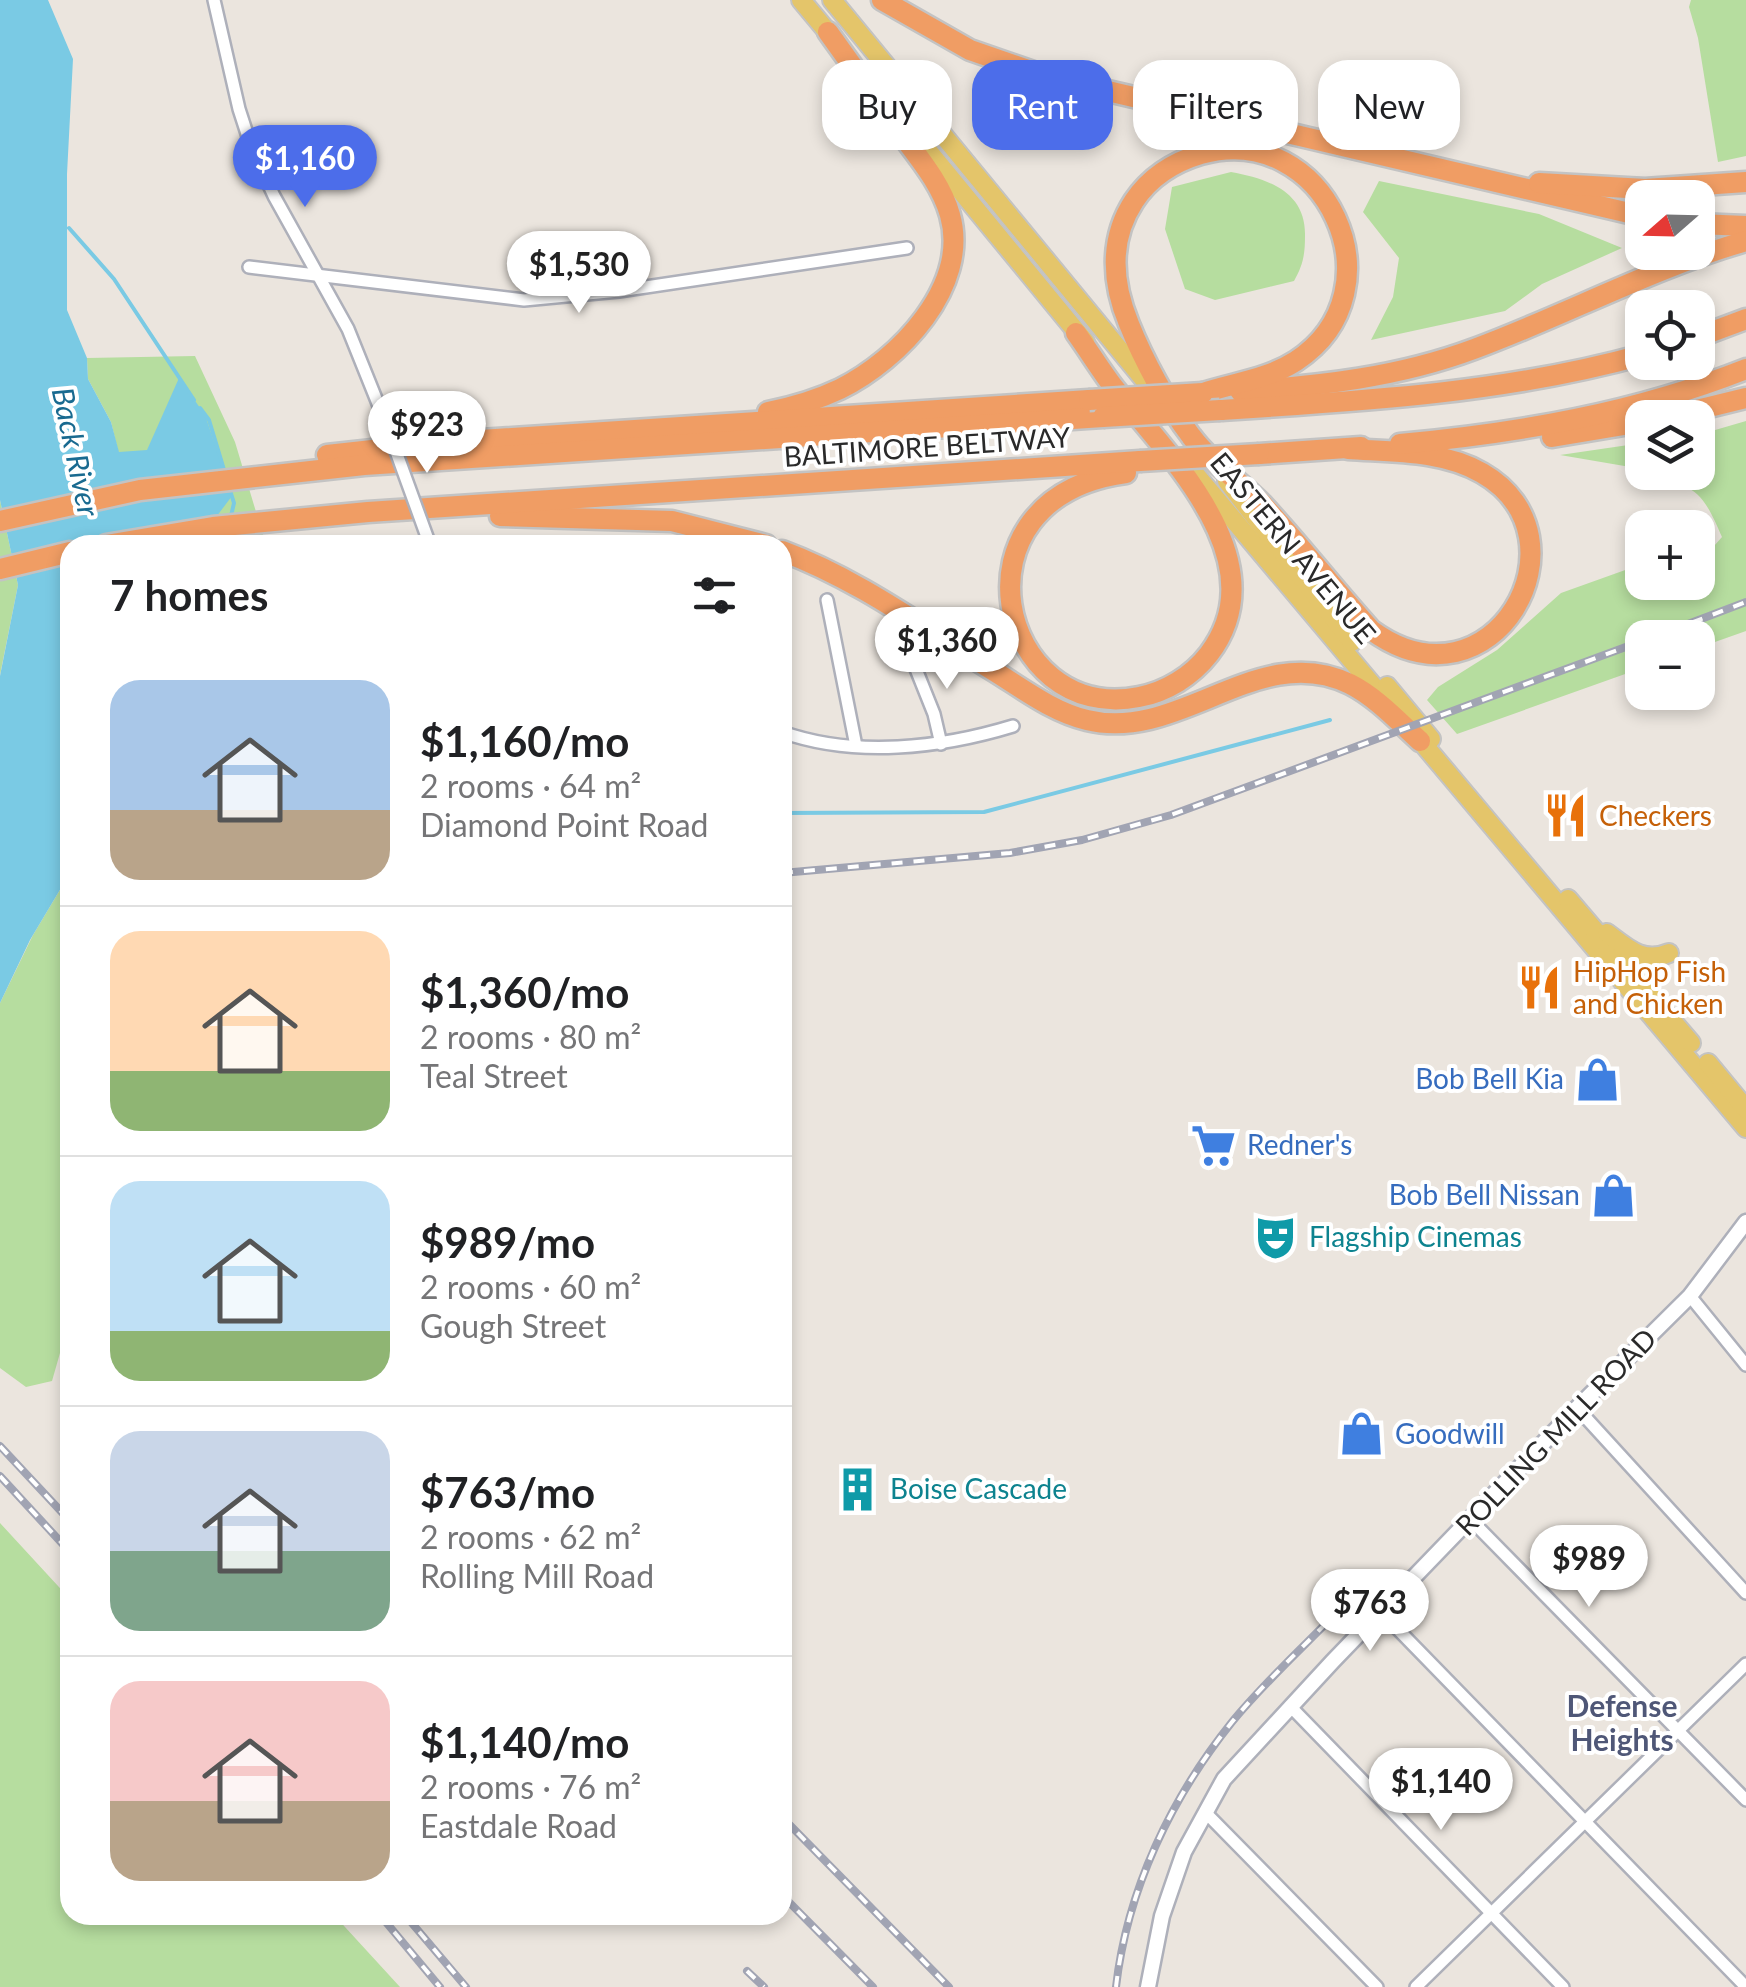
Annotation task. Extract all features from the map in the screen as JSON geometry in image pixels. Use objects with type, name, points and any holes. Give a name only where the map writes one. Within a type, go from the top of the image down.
[{"type":"highway","points":[[882,0],[959,45],[1048,78],[1625,212]]},
{"type":"highway","points":[[621,431],[786,408],[830,394],[894,352],[928,312],[941,289],[953,249],[951,216],[944,197],[828,32]]},
{"type":"highway","points":[[1203,393],[1262,376],[1296,360],[1327,331],[1344,294],[1348,257],[1338,220],[1328,202],[1302,173],[1266,154],[1212,151],[1174,164],[1144,188],[1124,218],[1115,267],[1122,306],[1144,356],[1192,438],[1259,501],[1371,630],[1388,642],[1425,654],[1472,647],[1498,630],[1518,605],[1530,574],[1524,522],[1506,493],[1482,473],[1447,460],[1348,449]]},
{"type":"highway","points":[[1402,158],[1545,184],[1611,189],[1679,189],[1746,182]]},
{"type":"highway","points":[[1715,225],[1746,226]]},
{"type":"highway","points":[[262,469],[436,443],[1336,383],[1474,349],[1657,271],[1746,242]]},
{"type":"highway","points":[[1715,331],[1746,319]]},
{"type":"highway","points":[[1076,332],[1112,385],[1204,501],[1223,545],[1230,579],[1227,618],[1220,636],[1194,670],[1144,696],[1110,699],[1070,688],[1024,645],[1010,609],[1011,566],[1028,526],[1054,499],[1090,481],[1144,466]]},
{"type":"highway","name":"BALTIMORE BELTWAY","points":[[0,520],[76,502],[262,469],[1418,396],[1542,379],[1625,359]]},
{"type":"highway","name":"BALTIMORE BELTWAY","points":[[170,535],[266,520],[368,512],[1144,466],[1460,438],[1613,412],[1746,370]]},
{"type":"highway","points":[[1715,406],[1746,398]]},
{"type":"highway","points":[[1460,438],[1553,437],[1625,425]]},
{"type":"highway","points":[[368,512],[672,521],[727,535]]},
{"type":"highway","points":[[0,569],[60,554]]},
{"type":"highway","points":[[792,556],[840,578],[1039,699],[1085,720],[1111,724],[1166,716],[1256,680],[1297,671],[1326,675],[1354,686],[1420,742]]},
{"type":"main road","name":"EASTERN AVENUE","points":[[801,0],[1746,1128]]},
{"type":"main road","points":[[820,0],[856,29]]},
{"type":"main road","name":"EASTERN AVENUE","points":[[832,0],[1270,533],[1348,638],[1746,1108]]},
{"type":"main road","points":[[1580,913],[1632,952],[1656,958],[1668,952]]},
{"type":"street","points":[[214,0],[246,133],[274,196],[348,329],[426,535]]},
{"type":"street","points":[[249,267],[470,295],[542,299],[907,248]]},
{"type":"street","points":[[827,600],[856,746]]},
{"type":"street","points":[[910,654],[942,744]]},
{"type":"street","points":[[792,735],[856,746],[942,744],[1014,726]]},
{"type":"street","name":"ROLLING MILL ROAD","points":[[1148,1987],[1162,1916],[1186,1846],[1224,1780],[1576,1408],[1690,1296],[1746,1222]]},
{"type":"street","points":[[1690,1296],[1746,1365]]},
{"type":"street","points":[[1576,1408],[1746,1593]]},
{"type":"street","points":[[1470,1519],[1746,1800]]},
{"type":"street","points":[[1381,1612],[1746,1987]]},
{"type":"street","points":[[1416,1987],[1746,1664]]},
{"type":"street","points":[[1290,1706],[1563,1987]]},
{"type":"street","points":[[1204,1812],[1377,1987]]},
{"type":"green space","points":[[1691,0],[1746,0],[1746,156],[1718,162],[1698,38],[1689,7]]},
{"type":"green space","points":[[1231,172],[1271,184],[1292,198],[1304,221],[1304,254],[1294,281],[1215,300],[1185,289],[1165,229],[1172,187]]},
{"type":"green space","points":[[1379,181],[1539,214],[1622,248],[1542,284],[1505,311],[1371,340],[1393,297],[1399,258],[1363,212]]},
{"type":"green space","points":[[195,356],[235,442],[263,535],[139,535],[111,422],[88,379],[87,358]]},
{"type":"green space","points":[[1746,421],[1746,631],[1715,642],[1715,620],[1625,620],[1625,674],[1457,734],[1427,700],[1438,687],[1497,650],[1561,593],[1625,570],[1625,600],[1715,600],[1715,545],[1722,537],[1715,510],[1709,510],[1691,490],[1715,490],[1715,430]]},
{"type":"green space","points":[[1625,445],[1625,466],[1560,455]]},
{"type":"green space","points":[[0,500],[18,585],[0,675]]},
{"type":"green space","points":[[60,890],[60,1353],[52,1381],[26,1387],[0,1368],[0,1003]]},
{"type":"green space","points":[[0,1523],[60,1588],[60,1925],[343,1925],[400,1987],[0,1987]]},
{"type":"water","name":"Back River","points":[[0,0],[48,0],[73,59],[67,174],[67,310],[87,358],[88,379],[111,422],[119,452],[147,450],[179,378],[205,415],[232,496],[203,535],[60,535],[60,890],[0,1003],[0,676],[18,585],[0,500]]},
{"type":"waterway","points":[[69,228],[114,279],[194,400]]},
{"type":"waterway","points":[[200,408],[209,420],[225,473]]},
{"type":"waterway","points":[[229,487],[234,503],[231,516]]},
{"type":"waterway","points":[[792,813],[984,812],[1330,720]]},
{"type":"railway","points":[[1698,620],[1746,602]]},
{"type":"railway","points":[[792,872],[1010,853],[1082,840],[1171,815],[1625,647]]},
{"type":"railway","points":[[0,1446],[60,1510]]},
{"type":"railway","points":[[0,1476],[60,1541]]},
{"type":"railway","points":[[1116,1987],[1141,1881],[1190,1782],[1245,1706],[1349,1600]]},
{"type":"railway","points":[[792,1827],[949,1987]]},
{"type":"railway","points":[[792,1905],[873,1987]]},
{"type":"railway","points":[[388,1925],[440,1987]]},
{"type":"railway","points":[[413,1925],[466,1987]]},
{"type":"railway","points":[[747,1971],[764,1987]]},
{"type":"place","name":"Checkers","points":[[1566,816]]},
{"type":"place","name":"HipHop Fish and Chicken","points":[[1540,988]]},
{"type":"place","name":"Bob Bell Kia","points":[[1597,1079]]},
{"type":"place","name":"Redner's","points":[[1214,1145]]},
{"type":"place","name":"Bob Bell Nissan","points":[[1613,1195]]},
{"type":"place","name":"Flagship Cinemas","points":[[1276,1237]]},
{"type":"place","name":"Goodwill","points":[[1362,1434]]},
{"type":"place","name":"Boise Cascade","points":[[857,1489]]},
{"type":"district","name":"Defense Heights","points":[[1622,1724]]}]
